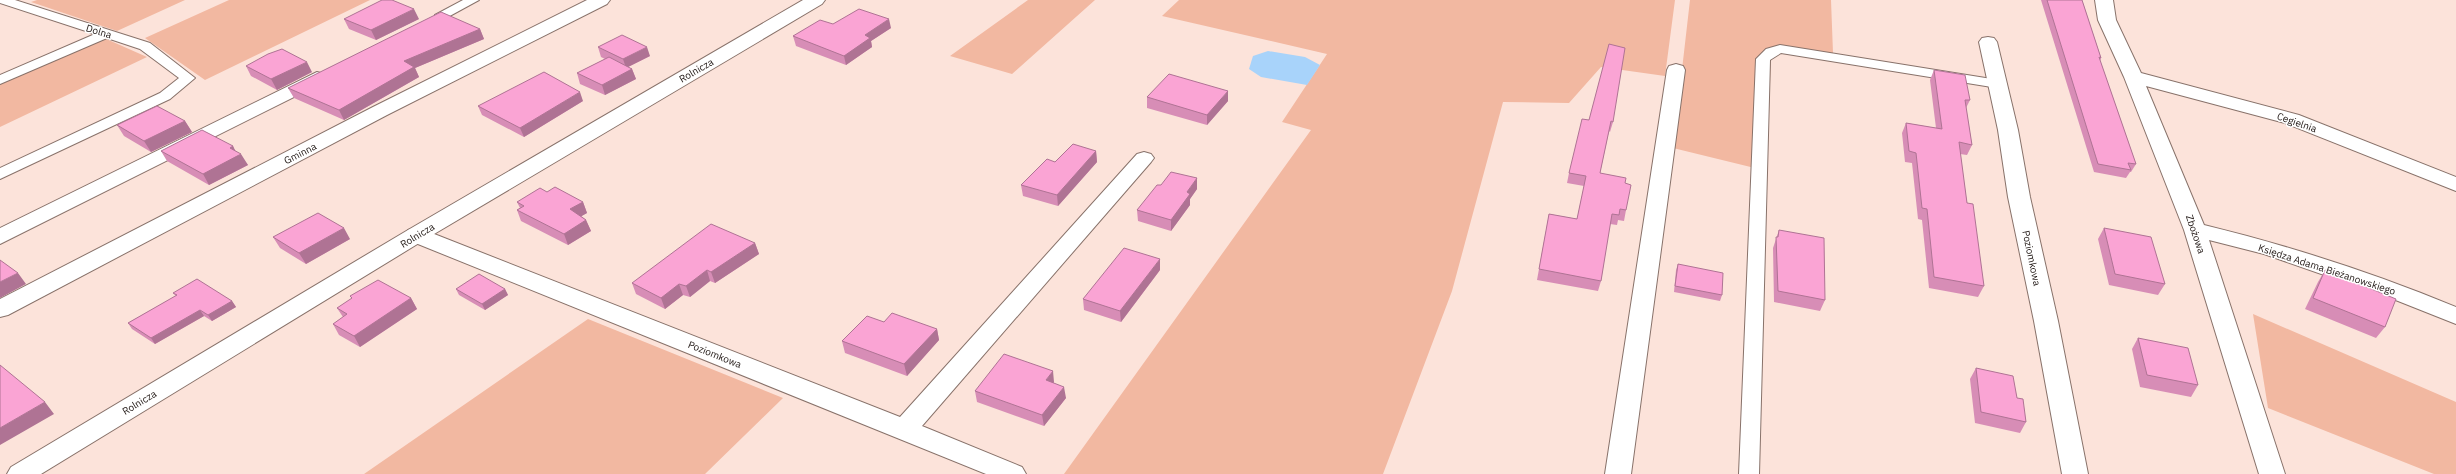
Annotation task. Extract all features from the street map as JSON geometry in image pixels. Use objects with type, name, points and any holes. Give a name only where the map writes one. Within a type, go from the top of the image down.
[{"type":"street","name":"Gminna","points":[[0,309],[380,111],[601,0]]},
{"type":"street","name":"Rolnicza","points":[[20,474],[416,235],[816,0]]},
{"type":"street","name":"Zbożowa","points":[[2104,0],[2107,20],[2133,77],[2195,230],[2272,474]]},
{"type":"street","name":"Poziomkowa","points":[[1988,42],[1998,84],[2075,474]]},
{"type":"street","points":[[0,237],[334,69]]},
{"type":"street","points":[[1618,474],[1676,70]]},
{"type":"street","name":"Cegielnia","points":[[2133,77],[2292,119],[2456,185]]},
{"type":"street","points":[[904,429],[1144,158]]},
{"type":"street","name":"Księdza Adama Bieżanowskiego","points":[[2195,230],[2270,248],[2401,293],[2456,316]]},
{"type":"street","name":"Poziomkowa","points":[[416,235],[904,429],[1013,474]]},
{"type":"lane","name":"Dolna","points":[[0,174],[165,96],[188,78],[145,46],[2,0]]},
{"type":"lane","points":[[434,19],[473,0]]},
{"type":"lane","points":[[0,80],[106,34]]},
{"type":"lane","points":[[1749,474],[1763,59],[1771,52],[1780,49],[1998,84]]},
{"type":"shaded area","points":[[37,0],[185,0],[117,31],[31,2]]},
{"type":"shaded area","points":[[229,0],[370,0],[205,80],[145,38]]},
{"type":"shaded area","points":[[1028,0],[1095,0],[1012,74],[950,56]]},
{"type":"shaded area","points":[[1179,0],[1675,0],[1665,76],[1601,67],[1569,103],[1503,102],[1452,291],[1383,474],[1064,474],[1311,130],[1282,122],[1327,54],[1162,16]]},
{"type":"shaded area","points":[[1690,0],[1831,0],[1833,53],[1831,61],[1783,51],[1771,56],[1767,171],[1673,148]]},
{"type":"shaded area","points":[[104,38],[147,57],[0,127],[0,84]]},
{"type":"shaded area","points":[[2253,314],[2456,402],[2456,474],[2434,474],[2268,408]]},
{"type":"shaded area","points":[[588,319],[783,398],[705,474],[364,474]]},
{"type":"water","points":[[1268,51],[1305,57],[1320,65],[1307,85],[1261,77],[1249,69],[1253,56]]},
{"type":"building","points":[[382,0],[392,0],[414,9],[371,30],[344,19]]},
{"type":"building","points":[[2047,0],[2082,0],[2101,58],[2099,57],[2136,164],[2128,163],[2131,170],[2098,164]]},
{"type":"building","points":[[859,9],[889,19],[865,35],[870,38],[844,56],[793,36],[820,20],[833,24]]},
{"type":"building","points":[[441,12],[480,29],[404,61],[414,67],[339,110],[288,88]]},
{"type":"building","points":[[622,35],[647,47],[623,59],[598,47]]},
{"type":"building","points":[[1609,44],[1625,48],[1613,122],[1611,121],[1600,173],[1626,178],[1625,183],[1631,185],[1626,210],[1620,209],[1619,215],[1612,214],[1601,281],[1539,269],[1549,214],[1577,219],[1586,176],[1569,173],[1582,119],[1589,120]]},
{"type":"building","points":[[282,49],[307,62],[271,79],[246,66],[268,54]]},
{"type":"building","points":[[609,57],[632,69],[602,85],[577,73]]},
{"type":"building","points":[[1934,70],[1965,75],[1970,100],[1965,100],[1972,145],[1959,142],[1967,203],[1973,204],[1984,286],[1934,277],[1927,209],[1922,208],[1916,153],[1909,151],[1906,123],[1942,129]]},
{"type":"building","points":[[544,72],[580,92],[520,128],[478,106]]},
{"type":"building","points":[[1169,74],[1228,91],[1207,115],[1147,97]]},
{"type":"building","points":[[157,106],[185,121],[144,141],[117,125]]},
{"type":"building","points":[[202,130],[233,146],[230,148],[241,154],[203,174],[161,151]]},
{"type":"building","points":[[1073,144],[1096,151],[1057,195],[1021,185],[1047,159],[1055,162]]},
{"type":"building","points":[[1171,172],[1197,178],[1187,192],[1190,194],[1171,220],[1137,210],[1157,185],[1161,185]]},
{"type":"building","points":[[555,187],[583,202],[570,209],[586,220],[564,234],[517,210],[524,206],[517,202],[540,188],[547,192]]},
{"type":"building","points":[[318,213],[344,228],[299,253],[273,237]]},
{"type":"building","points":[[711,224],[755,243],[711,272],[707,270],[686,286],[679,284],[661,298],[632,283]]},
{"type":"building","points":[[2104,228],[2151,237],[2165,284],[2115,274]]},
{"type":"building","points":[[1779,230],[1824,238],[1825,300],[1778,291],[1776,237],[1778,237]]},
{"type":"building","points":[[1124,248],[1160,259],[1120,311],[1083,299]]},
{"type":"building","points":[[0,260],[18,273],[0,282]]},
{"type":"building","points":[[1678,264],[1723,273],[1722,295],[1675,286]]},
{"type":"building","points":[[2325,270],[2396,299],[2385,327],[2313,298]]},
{"type":"building","points":[[479,274],[505,289],[482,304],[456,289]]},
{"type":"building","points":[[197,279],[232,301],[208,315],[200,310],[151,338],[128,323],[177,295],[173,293]]},
{"type":"building","points":[[378,280],[411,298],[354,336],[333,324],[347,314],[337,308],[352,298],[350,296]]},
{"type":"building","points":[[892,313],[937,329],[904,364],[842,341],[867,316],[884,322]]},
{"type":"building","points":[[2138,338],[2188,348],[2198,385],[2147,375]]},
{"type":"building","points":[[1004,354],[1053,371],[1046,380],[1064,387],[1042,415],[975,391]]},
{"type":"building","points":[[0,365],[45,402],[0,428]]},
{"type":"building","points":[[1976,368],[2013,376],[2017,398],[2023,399],[2026,422],[1981,412]]}]
